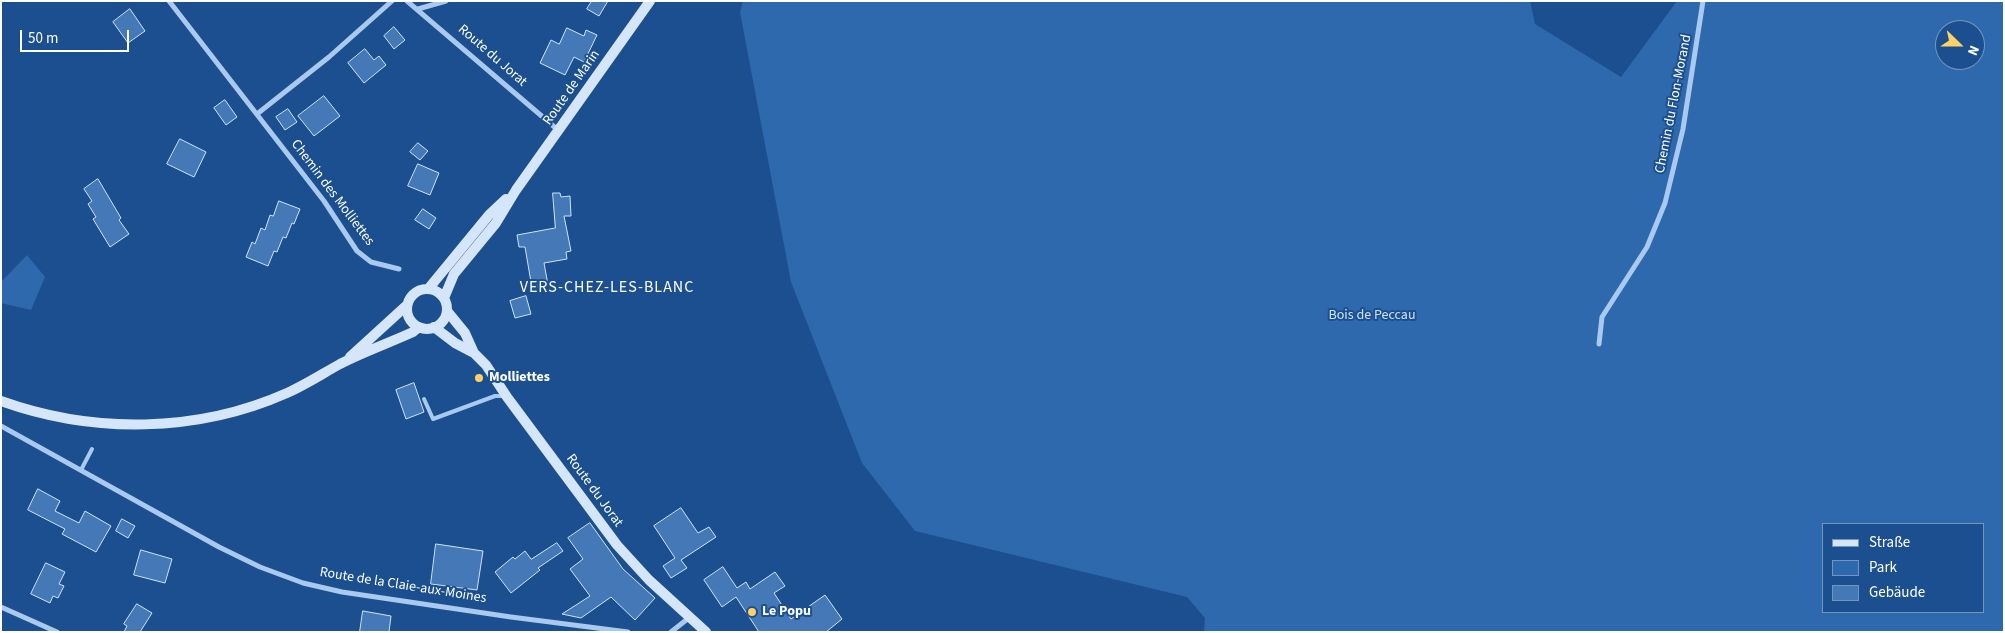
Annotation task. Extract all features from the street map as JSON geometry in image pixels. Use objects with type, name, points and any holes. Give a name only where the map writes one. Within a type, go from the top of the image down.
[{"type":"main road","name":"Route de Marin","points":[[444,298],[454,274],[496,223],[516,190],[650,1]]},
{"type":"main road","name":"Route de Marin","points":[[429,288],[489,215],[516,190]]},
{"type":"main road","points":[[341,364],[407,305],[412,294],[429,288],[440,293],[444,298],[447,311],[443,321],[434,328],[419,327],[409,318],[407,305]]},
{"type":"main road","name":"Route du Jorat","points":[[447,311],[465,334],[474,353]]},
{"type":"main road","points":[[1,401],[82,422],[117,425],[151,425],[220,415],[286,393],[341,364],[413,332],[419,327]]},
{"type":"main road","name":"Route du Jorat","points":[[434,328],[474,353],[486,365],[507,397],[616,544],[649,580],[706,632]]},
{"type":"street","name":"Chemin des Molliettes","points":[[169,1],[324,201],[358,251],[372,262],[399,269]]},
{"type":"street","points":[[258,114],[330,57],[392,1]]},
{"type":"street","name":"Route du Jorat","points":[[407,1],[559,130]]},
{"type":"street","points":[[418,9],[446,1]]},
{"type":"street","name":"Chemin du Flon-Morand","points":[[1599,344],[1602,317],[1648,247],[1665,203],[1684,129],[1704,1]]},
{"type":"street","name":"Route de la Claie-aux-Moines","points":[[1,426],[219,547],[303,583],[342,592],[628,632]]},
{"type":"street","points":[[1,607],[57,632]]},
{"type":"street","points":[[671,632],[690,617]]},
{"type":"lane","points":[[424,399],[433,419],[495,396],[507,397]]},
{"type":"lane","points":[[81,470],[92,449]]},
{"type":"green space","name":"Bois de Peccau","points":[[743,1],[1530,1],[1535,24],[1621,77],[1677,1],[2004,1],[2004,632],[1204,632],[1205,618],[1187,597],[915,531],[862,463],[791,282],[740,12]]},
{"type":"green space","points":[[27,255],[45,277],[31,310],[1,303],[1,282]]},
{"type":"building","points":[[592,1],[608,1],[599,16],[587,9]]},
{"type":"building","points":[[130,9],[145,31],[128,43],[113,22]]},
{"type":"building","points":[[394,27],[405,40],[394,49],[384,36]]},
{"type":"building","points":[[567,28],[584,36],[586,30],[597,35],[584,62],[574,57],[565,75],[540,63],[551,40],[559,44]]},
{"type":"building","points":[[365,49],[374,60],[379,56],[386,65],[364,83],[348,63]]},
{"type":"building","points":[[324,96],[340,116],[314,136],[298,116]]},
{"type":"building","points":[[225,100],[237,117],[226,125],[214,108]]},
{"type":"building","points":[[288,109],[297,122],[285,130],[276,117]]},
{"type":"building","points":[[180,139],[206,152],[194,177],[167,164]]},
{"type":"building","points":[[418,143],[428,151],[420,160],[410,152]]},
{"type":"building","points":[[418,164],[439,173],[430,195],[408,186]]},
{"type":"building","points":[[98,179],[121,218],[119,220],[129,234],[110,247],[93,219],[96,217],[88,204],[92,201],[84,189]]},
{"type":"building","points":[[553,193],[560,193],[561,197],[570,196],[571,216],[564,216],[571,251],[566,252],[567,259],[544,263],[548,285],[532,288],[525,247],[519,247],[517,235],[555,228]]},
{"type":"building","points":[[279,201],[300,209],[286,238],[283,237],[277,252],[274,251],[268,266],[246,257],[252,242],[255,244],[261,228],[265,230],[270,215],[273,216]]},
{"type":"building","points":[[423,209],[436,218],[429,229],[415,220]]},
{"type":"building","points":[[526,296],[531,314],[515,318],[510,301]]},
{"type":"building","points":[[414,383],[424,412],[406,419],[396,390]]},
{"type":"building","points":[[38,489],[60,501],[55,511],[79,523],[85,511],[111,526],[96,552],[62,534],[65,529],[28,510]]},
{"type":"building","points":[[681,508],[698,533],[709,527],[716,537],[681,560],[687,568],[671,578],[663,566],[675,558],[654,526]]},
{"type":"building","points":[[122,519],[135,526],[128,538],[116,531]]},
{"type":"building","points":[[590,523],[623,569],[655,598],[635,620],[611,597],[581,618],[562,614],[590,596],[570,569],[583,559],[568,538]]},
{"type":"building","points":[[557,543],[563,551],[538,568],[540,570],[511,593],[495,572],[513,557],[515,559],[525,551],[531,559]]},
{"type":"building","points":[[436,544],[483,551],[477,590],[431,584]]},
{"type":"building","points":[[141,550],[172,559],[165,583],[134,575]]},
{"type":"building","points":[[46,563],[65,572],[59,584],[64,586],[58,598],[53,596],[50,603],[31,594]]},
{"type":"building","points":[[723,567],[737,588],[746,582],[750,589],[775,572],[785,586],[774,593],[791,619],[825,595],[842,619],[826,632],[759,632],[736,597],[722,607],[704,580]]},
{"type":"building","points":[[137,604],[152,613],[140,632],[124,632],[127,626],[124,624]]},
{"type":"building","points":[[363,611],[391,616],[389,632],[360,632]]},
{"type":"place","name":"Molliettes","points":[[479,378]]},
{"type":"place","name":"Le Popu","points":[[752,612]]},
{"type":"district","name":"VERS-CHEZ-LES-BLANC","points":[[607,288]]}]
